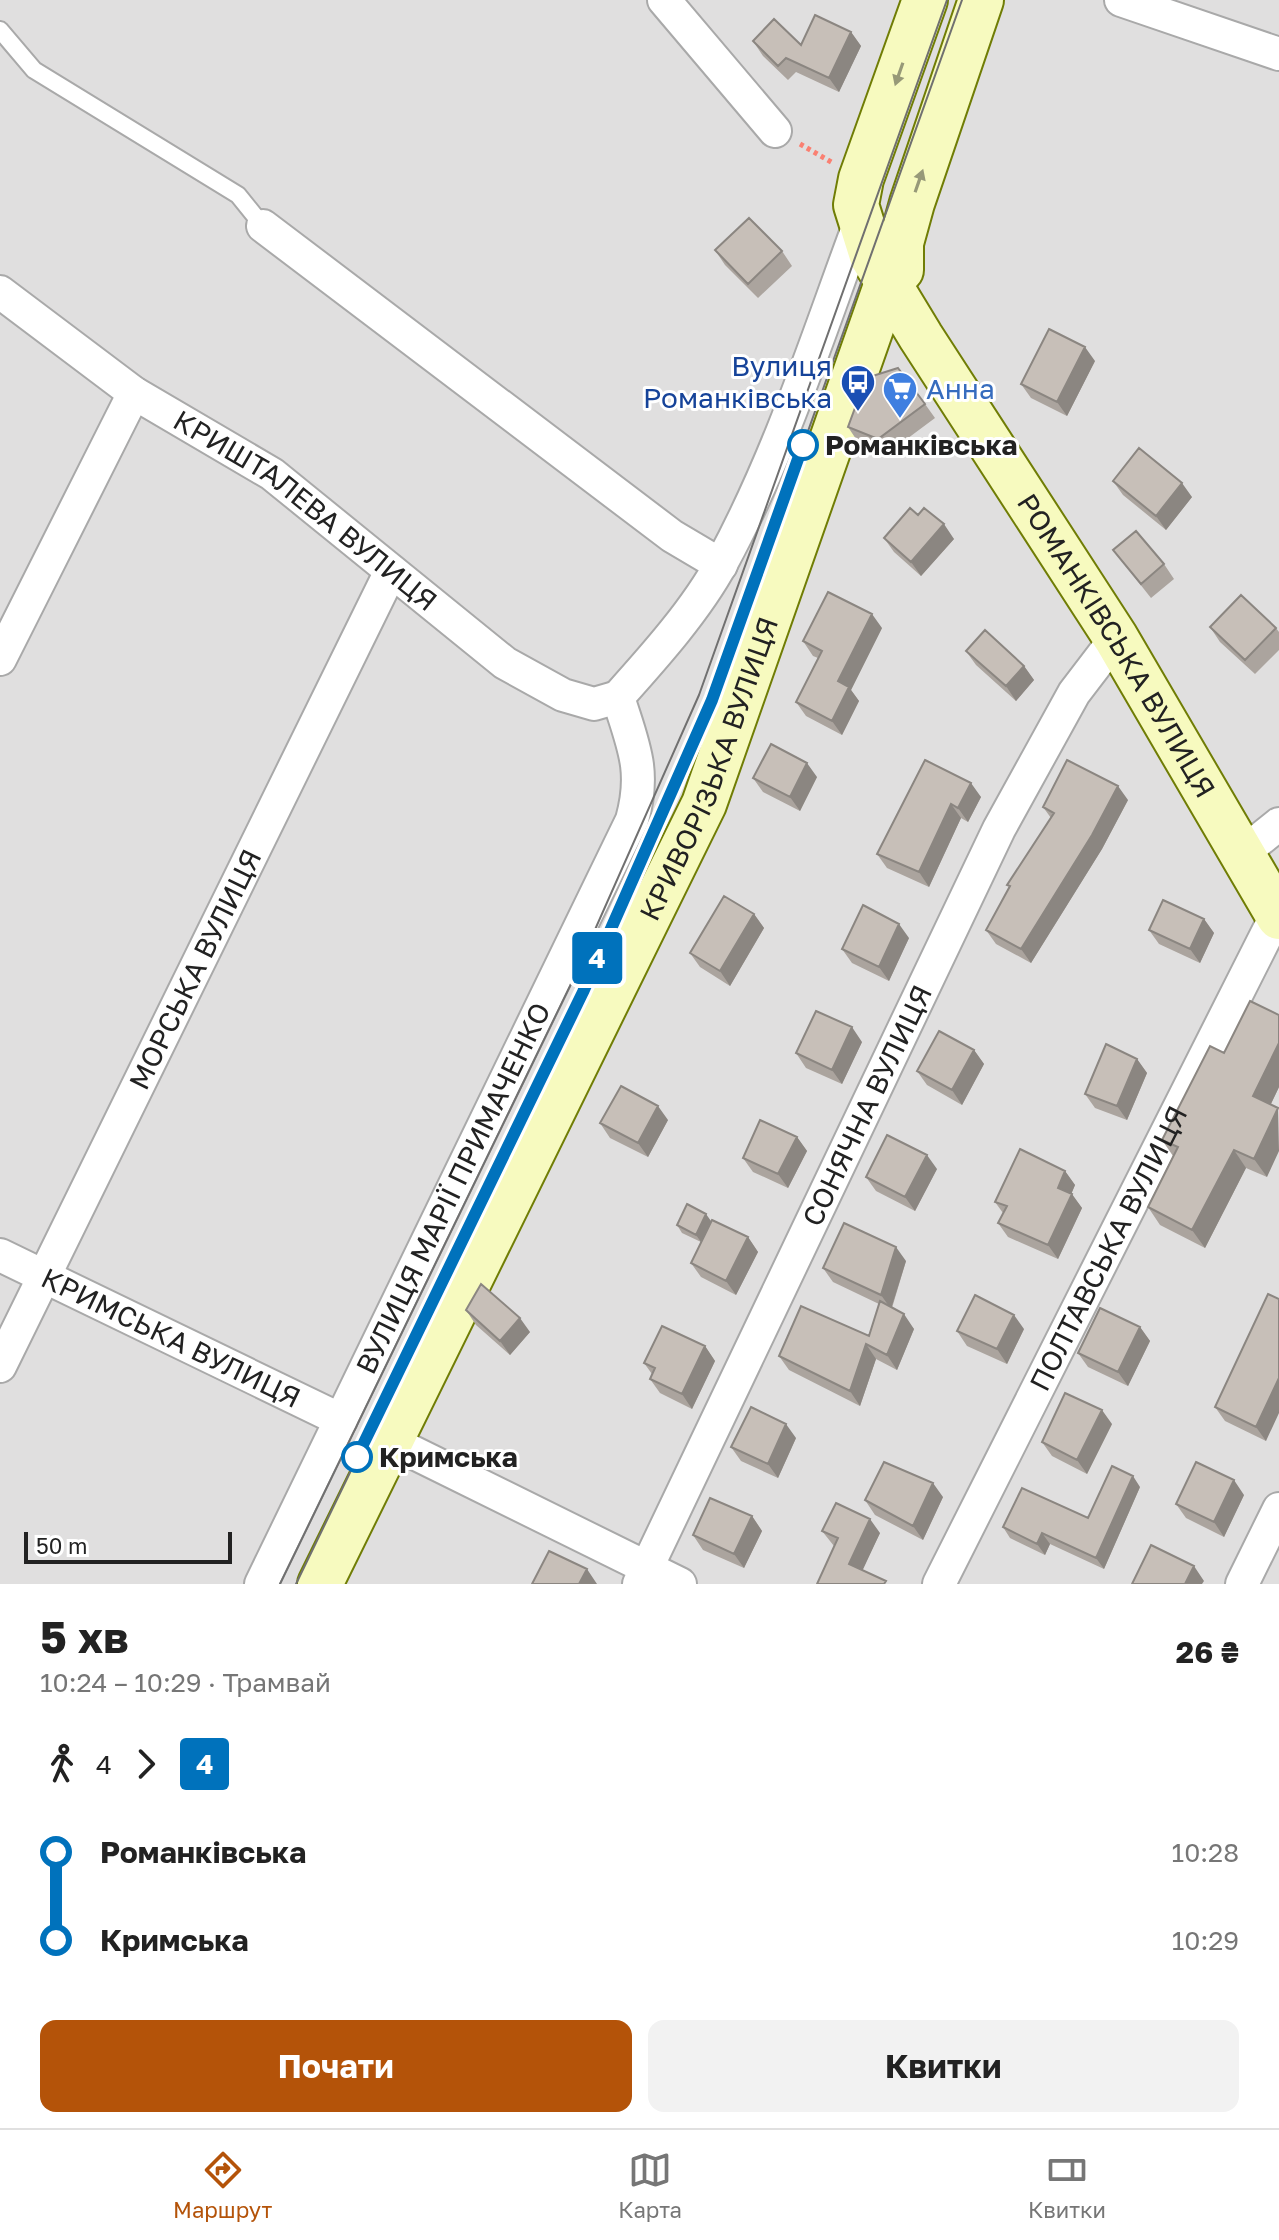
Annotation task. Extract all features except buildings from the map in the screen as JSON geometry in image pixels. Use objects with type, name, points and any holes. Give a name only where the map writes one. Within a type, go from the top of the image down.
[{"type":"street","points":[[664,0],[775,131]]},
{"type":"street","name":"КРИВОРІЗЬКА ВУЛИЦЯ","points":[[921,337],[895,263],[859,225],[856,205],[861,179],[925,0]]},
{"type":"street","name":"КРИВОРІЗЬКА ВУЛИЦЯ","points":[[320,1584],[704,804],[895,263],[981,0]]},
{"type":"street","points":[[1121,0],[1279,54]]},
{"type":"street","points":[[618,697],[652,659],[721,565],[773,457],[859,225]]},
{"type":"street","points":[[263,226],[672,536],[721,565]]},
{"type":"street","name":"КРИШТАЛЕВА ВУЛИЦЯ","points":[[0,292],[134,393],[272,474],[505,663],[563,695],[594,704],[618,697]]},
{"type":"street","name":"РОМАНКІВСЬКА ВУЛИЦЯ","points":[[921,337],[1116,638],[1244,852],[1278,915]]},
{"type":"street","points":[[0,659],[134,393]]},
{"type":"street","name":"МОРСЬКА ВУЛИЦЯ","points":[[0,1366],[391,571]]},
{"type":"street","name":"СОНЯЧНА ВУЛИЦЯ","points":[[644,1576],[999,829],[1074,693],[1116,638]]},
{"type":"street","name":"ВУЛИЦЯ МАРІЇ ПРИМАЧЕНКО","points":[[261,1584],[632,820],[640,790],[636,754],[618,697]]},
{"type":"street","points":[[1244,852],[1279,824]]},
{"type":"street","name":"ПОЛТАВСЬКА ВУЛИЦЯ","points":[[939,1584],[1278,915]]},
{"type":"street","name":"КРИМСЬКА ВУЛИЦЯ","points":[[0,1255],[45,1274],[341,1420]]},
{"type":"street","points":[[390,1441],[644,1576],[680,1584]]},
{"type":"street","points":[[1242,1584],[1279,1509]]},
{"type":"lane","points":[[0,30],[34,70],[238,195],[263,226]]},
{"type":"path","points":[[775,131],[861,179]]},
{"type":"shaded area","points":[[0,0],[1279,0],[1279,1584],[0,1584]]},
{"type":"tram line","points":[[280,1584],[570,986],[699,695],[947,0]]},
{"type":"tram line","points":[[296,1584],[583,992],[712,700],[962,0]]},
{"type":"tram line","name":"4","points":[[357,1457],[583,992],[712,700],[803,445]]},
{"type":"place","name":"Вулиця Романківська","points":[[858,413]]},
{"type":"place","name":"Анна","points":[[900,420]]},
{"type":"place","name":"Романківська","points":[[803,445]]},
{"type":"place","name":"Кримська","points":[[357,1457]]}]
